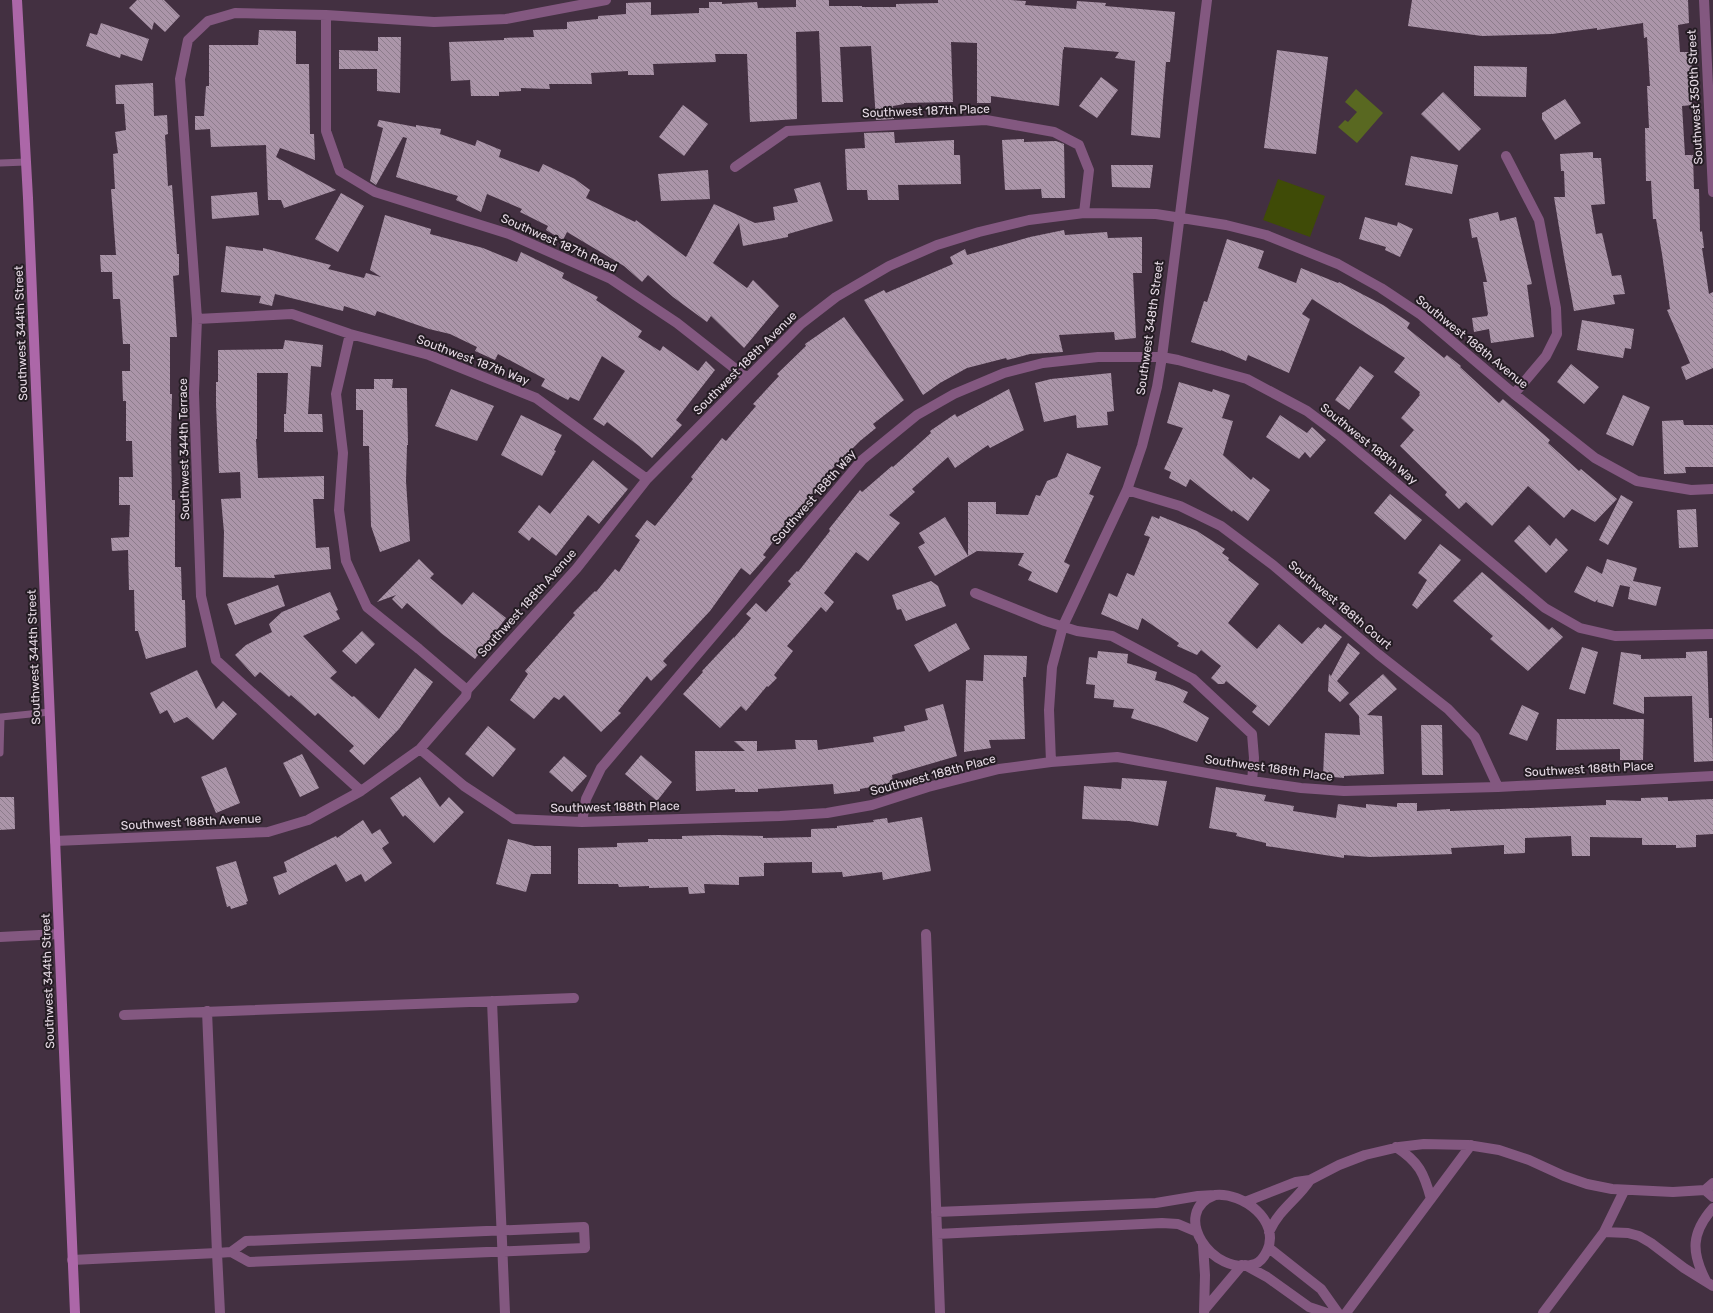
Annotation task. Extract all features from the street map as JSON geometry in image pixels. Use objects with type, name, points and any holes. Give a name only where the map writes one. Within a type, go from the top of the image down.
[{"type":"main road","name":"Southwest 344th Street","points":[[17,0],[26,162],[75,1313]]},
{"type":"street","points":[[326,14],[434,22],[506,19],[606,0]]},
{"type":"street","name":"Southwest 348th Street","points":[[1051,762],[1049,710],[1052,667],[1063,626],[1127,490],[1142,446],[1157,387],[1201,58],[1207,0]]},
{"type":"street","name":"Southwest 350th Street","points":[[1704,0],[1713,192]]},
{"type":"street","name":"Southwest 344th Terrace","points":[[326,14],[235,13],[208,22],[188,40],[180,80],[198,319],[194,393],[201,596],[216,660],[362,791]]},
{"type":"street","name":"Southwest 187th Road","points":[[326,14],[326,131],[340,171],[375,192],[509,234],[611,279],[677,323],[747,378]]},
{"type":"street","name":"Southwest 187th Place","points":[[735,167],[786,131],[986,120],[1054,132],[1079,145],[1088,170],[1084,213]]},
{"type":"street","points":[[1506,156],[1539,220],[1556,308],[1557,334],[1546,356],[1514,394]]},
{"type":"street","name":"Southwest 188th Avenue","points":[[55,841],[268,832],[308,820],[362,791],[420,749],[466,696],[467,690],[577,568],[647,479],[801,324],[836,297],[889,266],[937,245],[979,232],[1029,220],[1084,213],[1156,214],[1179,217],[1266,235],[1338,264],[1381,288],[1420,314],[1514,394],[1595,458],[1637,481],[1691,490],[1713,489]]},
{"type":"street","name":"Southwest 187th Way","points":[[198,319],[292,314],[350,334],[429,355],[536,398],[647,479]]},
{"type":"street","points":[[350,334],[336,394],[343,453],[339,510],[346,561],[366,607],[419,649],[467,690]]},
{"type":"street","name":"Southwest 188th Way","points":[[582,822],[586,799],[601,768],[862,460],[917,415],[954,394],[1004,373],[1043,363],[1098,357],[1162,357],[1247,379],[1307,411],[1339,435],[1545,608],[1580,628],[1615,636],[1713,634]]},
{"type":"street","name":"Southwest 188th Court","points":[[1127,490],[1180,506],[1221,526],[1273,565],[1378,654],[1448,709],[1475,738],[1498,787]]},
{"type":"street","points":[[975,593],[1045,621],[1077,631],[1112,636],[1193,679],[1252,734],[1254,758],[1252,781]]},
{"type":"street","name":"Southwest 188th Place","points":[[420,749],[464,786],[514,819],[582,822],[780,816],[827,813],[872,805],[928,787],[999,769],[1051,762],[1117,757],[1252,781],[1301,788],[1344,791],[1498,787],[1713,776]]},
{"type":"street","points":[[0,937],[59,934]]},
{"type":"street","points":[[926,934],[940,1313]]},
{"type":"street","points":[[124,1015],[574,998]]},
{"type":"street","points":[[492,1002],[505,1313]]},
{"type":"street","points":[[207,1011],[220,1313]]},
{"type":"street","points":[[1245,1202],[1296,1182],[1310,1180],[1353,1159],[1396,1147],[1439,1144],[1471,1145],[1510,1154],[1587,1184],[1624,1191],[1658,1192],[1705,1190],[1713,1183]]},
{"type":"street","points":[[1346,1313],[1471,1145]]},
{"type":"street","points":[[1396,1147],[1415,1161],[1420,1167],[1431,1199]]},
{"type":"street","points":[[1269,1232],[1279,1214],[1303,1192],[1310,1180]]},
{"type":"street","points":[[1705,1190],[1713,1197]]},
{"type":"street","points":[[1543,1313],[1604,1232],[1624,1191]]},
{"type":"street","points":[[936,1212],[1156,1203],[1198,1196],[1228,1194],[1245,1202],[1262,1216],[1269,1232],[1269,1248],[1265,1256],[1260,1261],[1243,1265],[1204,1311]]},
{"type":"street","points":[[1215,1195],[1204,1201],[1200,1206],[1196,1222],[1197,1232],[1203,1244],[1210,1252],[1222,1261],[1243,1265],[1267,1277],[1309,1306],[1327,1313]]},
{"type":"street","points":[[1710,1284],[1697,1261],[1695,1246],[1699,1228],[1713,1208]]},
{"type":"street","points":[[937,1234],[1162,1223],[1178,1224],[1197,1232]]},
{"type":"street","points":[[72,1260],[231,1252],[246,1241],[502,1230],[584,1227],[585,1241],[585,1248],[249,1262],[231,1252]]},
{"type":"street","points":[[1604,1232],[1628,1233],[1639,1236],[1651,1243],[1684,1268],[1710,1284]]},
{"type":"street","points":[[1203,1244],[1204,1311]]},
{"type":"street","points":[[1269,1248],[1321,1289],[1338,1313]]},
{"type":"lane","points":[[0,163],[26,162]]},
{"type":"lane","points":[[0,753],[1,717],[50,712]]},
{"type":"shaded area","points":[[1356,89],[1383,113],[1357,143],[1338,127],[1345,120],[1348,122],[1357,112],[1345,102]]},
{"type":"shaded area","points":[[1278,179],[1325,196],[1310,237],[1263,220]]},
{"type":"building","points":[[137,0],[164,0],[180,16],[165,32],[154,22],[152,30],[129,8]]},
{"type":"building","points":[[796,0],[829,0],[829,6],[896,7],[896,4],[938,3],[938,0],[1010,0],[1026,1],[1025,5],[1076,9],[1077,1],[1106,3],[1105,6],[1175,12],[1170,62],[1166,62],[1160,138],[1131,135],[1135,61],[1115,58],[1119,52],[1064,47],[1059,106],[991,96],[991,103],[977,103],[977,43],[951,42],[953,102],[904,103],[893,106],[894,119],[876,120],[871,46],[840,47],[843,102],[822,102],[819,31],[796,32],[797,119],[750,122],[747,54],[715,54],[716,62],[653,64],[654,75],[628,75],[628,71],[591,73],[592,84],[549,84],[550,89],[521,88],[521,91],[499,92],[499,96],[471,96],[470,80],[451,81],[449,42],[504,40],[504,38],[534,37],[533,30],[567,29],[567,22],[598,19],[598,16],[626,14],[626,3],[651,2],[651,15],[699,13],[699,8],[709,8],[709,2],[722,2],[722,4],[757,2],[758,8],[796,7]]},
{"type":"building","points":[[1412,0],[1688,0],[1689,23],[1678,25],[1680,52],[1692,52],[1692,105],[1682,106],[1685,155],[1693,155],[1694,189],[1699,189],[1700,232],[1702,231],[1704,248],[1702,248],[1709,294],[1713,292],[1713,368],[1686,380],[1681,367],[1690,363],[1667,310],[1670,309],[1656,219],[1653,219],[1651,181],[1646,181],[1645,128],[1649,128],[1647,86],[1650,86],[1647,37],[1644,38],[1643,23],[1597,30],[1597,28],[1552,34],[1482,36],[1408,26]]},
{"type":"building","points":[[101,23],[149,39],[142,61],[121,54],[120,58],[86,46],[90,33],[97,35]]},
{"type":"building","points":[[259,30],[296,31],[296,64],[309,64],[310,134],[314,134],[315,160],[280,148],[276,157],[336,190],[284,208],[281,200],[268,200],[266,145],[211,147],[210,129],[195,130],[195,116],[204,116],[206,86],[209,86],[209,45],[258,45]]},
{"type":"building","points":[[378,37],[401,37],[400,93],[377,91],[377,69],[339,69],[339,50],[378,51]]},
{"type":"building","points":[[1277,50],[1328,57],[1316,154],[1264,148]]},
{"type":"building","points":[[1474,66],[1527,67],[1526,97],[1474,96]]},
{"type":"building","points":[[1101,77],[1118,90],[1097,118],[1079,106]]},
{"type":"building","points":[[153,83],[154,116],[167,115],[168,134],[165,135],[168,186],[172,185],[177,254],[179,254],[179,275],[173,276],[177,337],[170,337],[170,394],[172,394],[172,500],[175,500],[175,567],[181,567],[182,600],[185,600],[186,647],[146,659],[138,631],[135,631],[134,590],[129,590],[128,550],[112,551],[111,538],[129,537],[130,505],[119,505],[119,477],[133,477],[132,441],[126,441],[126,401],[123,401],[122,371],[130,371],[130,344],[123,344],[120,299],[113,299],[112,272],[101,272],[100,255],[116,255],[111,189],[115,189],[113,154],[118,153],[115,132],[126,130],[124,104],[116,104],[115,85]]},
{"type":"building","points":[[1443,92],[1481,129],[1459,151],[1421,114]]},
{"type":"building","points":[[1565,99],[1581,123],[1555,140],[1542,119],[1542,113]]},
{"type":"building","points":[[683,105],[708,124],[684,156],[659,137]]},
{"type":"building","points":[[379,120],[416,127],[416,125],[441,129],[440,134],[475,146],[477,140],[501,150],[499,157],[539,172],[543,164],[575,179],[590,190],[586,198],[635,222],[636,220],[686,257],[714,204],[755,223],[775,220],[773,207],[798,202],[794,189],[820,182],[833,221],[788,234],[788,237],[743,246],[739,223],[713,263],[747,288],[753,280],[779,306],[744,348],[711,316],[707,322],[673,297],[648,275],[642,282],[624,266],[567,232],[563,240],[546,230],[548,226],[520,212],[522,209],[487,194],[481,212],[456,200],[458,196],[396,177],[407,138],[403,137],[376,185],[370,181],[383,128],[377,126]]},
{"type":"building","points":[[894,132],[895,143],[954,140],[954,155],[960,155],[961,184],[898,185],[899,200],[868,200],[867,190],[847,190],[845,149],[865,148],[864,133]]},
{"type":"building","points":[[1024,139],[1024,142],[1056,141],[1064,144],[1065,198],[1042,198],[1041,189],[1005,190],[1002,140]]},
{"type":"building","points":[[1593,152],[1593,158],[1601,158],[1605,204],[1591,205],[1596,234],[1602,233],[1612,276],[1621,275],[1625,294],[1613,295],[1615,304],[1574,311],[1554,197],[1565,197],[1564,171],[1561,171],[1560,154]]},
{"type":"building","points":[[1411,156],[1458,165],[1452,194],[1405,185]]},
{"type":"building","points":[[1111,165],[1153,165],[1150,188],[1112,187]]},
{"type":"building","points":[[708,170],[710,199],[661,201],[658,174]]},
{"type":"building","points":[[257,192],[259,215],[212,219],[211,196]]},
{"type":"building","points":[[341,193],[364,206],[338,252],[315,239]]},
{"type":"building","points":[[1498,212],[1500,221],[1516,217],[1532,284],[1527,285],[1534,337],[1491,343],[1489,329],[1474,332],[1472,318],[1487,316],[1488,314],[1483,282],[1487,282],[1477,237],[1472,238],[1469,219]]},
{"type":"building","points":[[385,215],[431,229],[430,234],[483,248],[517,262],[521,252],[564,273],[562,278],[598,297],[596,300],[642,331],[638,337],[660,351],[663,346],[698,371],[706,361],[715,370],[676,420],[682,425],[652,458],[639,446],[607,422],[604,426],[593,419],[625,371],[602,356],[579,401],[570,397],[568,400],[541,386],[545,379],[498,354],[495,360],[475,351],[477,347],[450,334],[429,329],[377,311],[375,316],[344,306],[343,311],[275,294],[272,306],[259,303],[261,296],[221,292],[226,246],[263,251],[263,248],[331,265],[328,269],[364,278],[366,273],[381,277],[370,270]]},
{"type":"building","points":[[1365,217],[1397,226],[1398,222],[1413,229],[1400,257],[1385,250],[1386,247],[1359,239]]},
{"type":"building","points":[[1064,230],[1065,235],[1107,232],[1108,238],[1142,237],[1142,273],[1133,273],[1136,338],[1115,340],[1114,332],[1059,335],[1063,352],[1030,354],[1007,360],[1006,358],[967,368],[940,383],[923,395],[864,300],[884,290],[886,293],[953,264],[950,257],[965,249],[967,255],[1030,237]]},
{"type":"building","points":[[1227,239],[1264,251],[1258,268],[1296,283],[1301,268],[1338,283],[1339,282],[1383,305],[1410,323],[1407,328],[1444,358],[1447,355],[1461,366],[1460,367],[1499,403],[1503,399],[1550,440],[1548,443],[1579,471],[1581,469],[1617,499],[1595,522],[1572,509],[1564,518],[1528,486],[1492,526],[1466,502],[1459,509],[1445,495],[1447,492],[1400,446],[1414,430],[1401,418],[1420,395],[1420,392],[1394,372],[1405,358],[1312,299],[1302,314],[1310,319],[1289,373],[1248,355],[1246,361],[1221,350],[1191,342],[1204,301],[1207,302]]},
{"type":"building","points":[[844,317],[904,400],[873,424],[876,428],[860,441],[827,474],[830,477],[780,533],[763,555],[766,557],[750,575],[741,568],[710,611],[663,661],[667,665],[651,681],[647,676],[618,711],[621,713],[601,732],[564,695],[559,700],[554,697],[534,719],[510,700],[528,674],[525,671],[575,615],[573,613],[595,591],[596,592],[615,569],[619,572],[640,540],[635,536],[647,520],[655,526],[693,479],[691,477],[722,438],[726,441],[756,406],[753,404],[779,376],[777,374],[806,346],[805,344]]},
{"type":"building","points":[[1582,320],[1634,329],[1631,349],[1625,348],[1623,358],[1577,350]]},
{"type":"building","points":[[285,340],[323,345],[321,367],[311,366],[308,414],[322,414],[323,432],[284,432],[284,414],[286,414],[288,373],[257,373],[256,439],[258,478],[324,476],[324,499],[313,499],[316,548],[329,547],[331,569],[274,575],[275,578],[223,577],[224,532],[221,499],[241,498],[240,472],[219,473],[216,404],[218,350],[283,349]]},
{"type":"building","points":[[1571,364],[1599,387],[1584,404],[1557,382]]},
{"type":"building","points":[[1360,366],[1374,376],[1349,410],[1335,400]]},
{"type":"building","points":[[1111,373],[1114,411],[1107,412],[1108,425],[1077,428],[1076,415],[1044,422],[1035,383],[1051,379]]},
{"type":"building","points":[[374,379],[393,379],[392,388],[407,388],[408,445],[406,481],[410,541],[380,552],[371,526],[369,446],[363,446],[363,410],[356,410],[356,389],[374,389]]},
{"type":"building","points":[[1179,382],[1212,392],[1213,389],[1230,395],[1222,418],[1233,421],[1223,455],[1251,480],[1253,477],[1270,490],[1248,521],[1233,510],[1232,512],[1190,479],[1186,487],[1169,478],[1171,472],[1164,469],[1183,428],[1167,423]]},
{"type":"building","points":[[451,389],[494,406],[477,441],[435,426]]},
{"type":"building","points":[[1009,389],[1024,430],[990,448],[988,445],[955,468],[948,457],[912,489],[915,492],[889,515],[900,523],[868,561],[856,552],[824,593],[834,602],[826,612],[821,607],[787,646],[793,651],[774,675],[777,678],[768,687],[767,686],[746,711],[741,706],[720,728],[683,694],[751,618],[746,614],[756,603],[766,612],[791,584],[788,581],[797,571],[798,572],[830,531],[829,529],[860,490],[862,492],[931,433],[930,431],[955,414],[957,417]]},
{"type":"building","points":[[1623,395],[1650,407],[1633,446],[1606,434]]},
{"type":"building","points":[[521,415],[562,435],[554,450],[556,451],[542,476],[501,455]]},
{"type":"building","points":[[1280,415],[1307,433],[1312,427],[1326,440],[1310,458],[1305,452],[1299,459],[1266,437]]},
{"type":"building","points":[[1683,420],[1684,425],[1713,425],[1713,467],[1685,467],[1686,473],[1664,474],[1662,421]]},
{"type":"building","points":[[1067,453],[1101,467],[1089,494],[1094,496],[1064,562],[1070,565],[1057,593],[1028,580],[1032,572],[1018,565],[1024,553],[977,551],[935,576],[918,547],[925,543],[919,533],[945,517],[968,556],[968,502],[996,502],[996,514],[1028,515],[1036,495],[1040,496],[1047,481],[1057,477]]},
{"type":"building","points":[[593,460],[628,489],[599,524],[588,515],[556,556],[532,537],[529,541],[518,532],[539,505],[550,514]]},
{"type":"building","points":[[1390,494],[1422,520],[1405,540],[1374,513]]},
{"type":"building","points":[[1621,495],[1633,502],[1608,545],[1599,540]]},
{"type":"building","points":[[1696,509],[1698,547],[1679,548],[1677,510]]},
{"type":"building","points":[[1152,516],[1159,519],[1160,516],[1197,531],[1225,549],[1222,553],[1229,558],[1228,560],[1259,584],[1228,623],[1257,649],[1279,624],[1302,644],[1318,627],[1321,629],[1325,624],[1342,637],[1269,726],[1252,712],[1257,706],[1226,681],[1224,684],[1218,684],[1211,678],[1221,666],[1201,650],[1197,655],[1177,646],[1179,643],[1142,618],[1138,630],[1101,614],[1109,593],[1117,597],[1127,573],[1134,576],[1150,537],[1144,535]]},
{"type":"building","points":[[1529,525],[1550,546],[1556,538],[1568,550],[1546,573],[1514,541]]},
{"type":"building","points":[[1440,544],[1461,560],[1417,609],[1412,605],[1427,580],[1418,573]]},
{"type":"building","points":[[419,559],[434,574],[430,578],[462,605],[473,592],[506,618],[475,659],[441,633],[407,603],[402,609],[392,599],[396,595],[377,602]]},
{"type":"building","points":[[1607,559],[1637,568],[1633,581],[1661,587],[1656,606],[1628,599],[1630,587],[1620,585],[1613,607],[1597,602],[1598,599],[1595,602],[1574,592],[1587,566],[1602,574]]},
{"type":"building","points":[[1482,572],[1549,630],[1552,627],[1563,637],[1528,671],[1490,639],[1493,636],[1453,601]]},
{"type":"building","points":[[931,581],[938,586],[946,606],[906,621],[901,609],[897,610],[892,595]]},
{"type":"building","points":[[278,585],[285,606],[235,625],[227,604]]},
{"type":"building","points":[[330,592],[338,610],[336,611],[340,619],[303,636],[337,672],[330,678],[352,697],[354,696],[379,719],[415,668],[433,682],[399,729],[364,765],[349,751],[354,746],[318,713],[315,716],[291,695],[289,697],[260,672],[255,677],[235,655],[246,645],[272,632],[269,624],[282,612]]},
{"type":"building","points":[[956,623],[970,649],[929,672],[914,645]]},
{"type":"building","points":[[362,631],[375,644],[356,664],[342,651]]},
{"type":"building","points":[[1348,643],[1360,653],[1337,681],[1349,693],[1340,702],[1328,691],[1329,674],[1331,676]]},
{"type":"building","points":[[1582,647],[1598,652],[1585,694],[1569,689]]},
{"type":"building","points":[[1098,651],[1128,654],[1127,663],[1157,672],[1155,680],[1188,692],[1183,702],[1209,718],[1197,742],[1163,728],[1131,718],[1134,709],[1113,707],[1114,700],[1094,698],[1095,685],[1086,684],[1089,657],[1097,658]]},
{"type":"building","points":[[1707,651],[1709,718],[1712,718],[1713,761],[1694,762],[1692,696],[1644,697],[1644,714],[1613,704],[1621,652],[1641,655],[1641,659],[1686,658],[1686,652]]},
{"type":"building","points":[[984,655],[1027,656],[1026,677],[1023,677],[1025,739],[989,740],[991,748],[964,752],[966,680],[983,681]]},
{"type":"building","points":[[197,670],[216,709],[223,701],[237,714],[213,740],[187,717],[174,723],[167,710],[160,714],[150,693]]},
{"type":"building","points":[[1383,674],[1397,689],[1367,715],[1382,716],[1384,774],[1344,776],[1344,778],[1323,776],[1325,733],[1360,735],[1359,716],[1349,704]]},
{"type":"building","points":[[943,704],[957,756],[892,775],[893,783],[860,789],[860,791],[834,794],[833,784],[758,789],[758,792],[735,792],[735,789],[696,791],[695,751],[745,751],[734,741],[757,741],[757,751],[796,749],[795,740],[817,740],[818,750],[874,742],[873,737],[905,731],[904,726],[928,720],[925,709]]},
{"type":"building","points":[[1522,705],[1539,713],[1527,741],[1509,734]]},
{"type":"building","points":[[1557,719],[1644,719],[1643,760],[1620,760],[1620,749],[1556,750]]},
{"type":"building","points":[[1421,725],[1442,725],[1443,775],[1422,775]]},
{"type":"building","points":[[488,726],[516,749],[493,777],[465,754]]},
{"type":"building","points":[[302,754],[319,788],[300,797],[283,763]]},
{"type":"building","points":[[641,755],[672,782],[657,801],[625,774]]},
{"type":"building","points":[[564,756],[587,776],[572,792],[549,772]]},
{"type":"building","points":[[226,767],[240,803],[216,813],[201,777]]},
{"type":"building","points":[[420,777],[440,807],[449,797],[464,812],[434,843],[405,815],[403,817],[390,798]]},
{"type":"building","points":[[1122,778],[1167,781],[1158,826],[1129,821],[1082,819],[1084,786],[1121,789]]},
{"type":"building","points":[[1216,787],[1266,795],[1264,801],[1294,806],[1293,811],[1336,818],[1338,804],[1366,808],[1366,804],[1397,807],[1397,803],[1417,803],[1417,811],[1450,809],[1450,811],[1606,805],[1606,800],[1641,801],[1641,798],[1668,797],[1668,801],[1713,799],[1713,834],[1696,835],[1696,847],[1676,848],[1676,845],[1642,845],[1642,838],[1590,837],[1590,856],[1572,856],[1571,836],[1525,838],[1525,853],[1504,854],[1504,845],[1451,848],[1452,854],[1370,857],[1344,855],[1344,858],[1266,846],[1266,843],[1236,836],[1237,833],[1209,828]]},
{"type":"building","points":[[0,797],[14,797],[15,829],[0,830]]},
{"type":"building","points":[[922,817],[931,871],[883,880],[882,872],[843,877],[842,872],[812,873],[812,862],[764,863],[764,876],[739,877],[739,885],[704,884],[705,893],[689,894],[688,887],[649,888],[649,886],[619,887],[618,884],[578,884],[578,848],[617,847],[617,843],[648,842],[648,839],[682,839],[682,836],[763,836],[763,838],[811,837],[811,829],[837,828],[837,826],[874,822],[873,820],[887,818],[888,823]]},
{"type":"building","points":[[363,820],[372,834],[380,829],[389,843],[382,848],[392,863],[365,882],[361,874],[346,882],[336,864],[279,895],[273,877],[287,872],[284,862],[336,836],[337,838]]},
{"type":"building","points":[[508,839],[534,846],[551,846],[551,874],[531,874],[526,892],[496,884]]},
{"type":"building","points":[[236,861],[248,901],[246,902],[247,904],[231,909],[230,906],[227,907],[216,867]]}]
